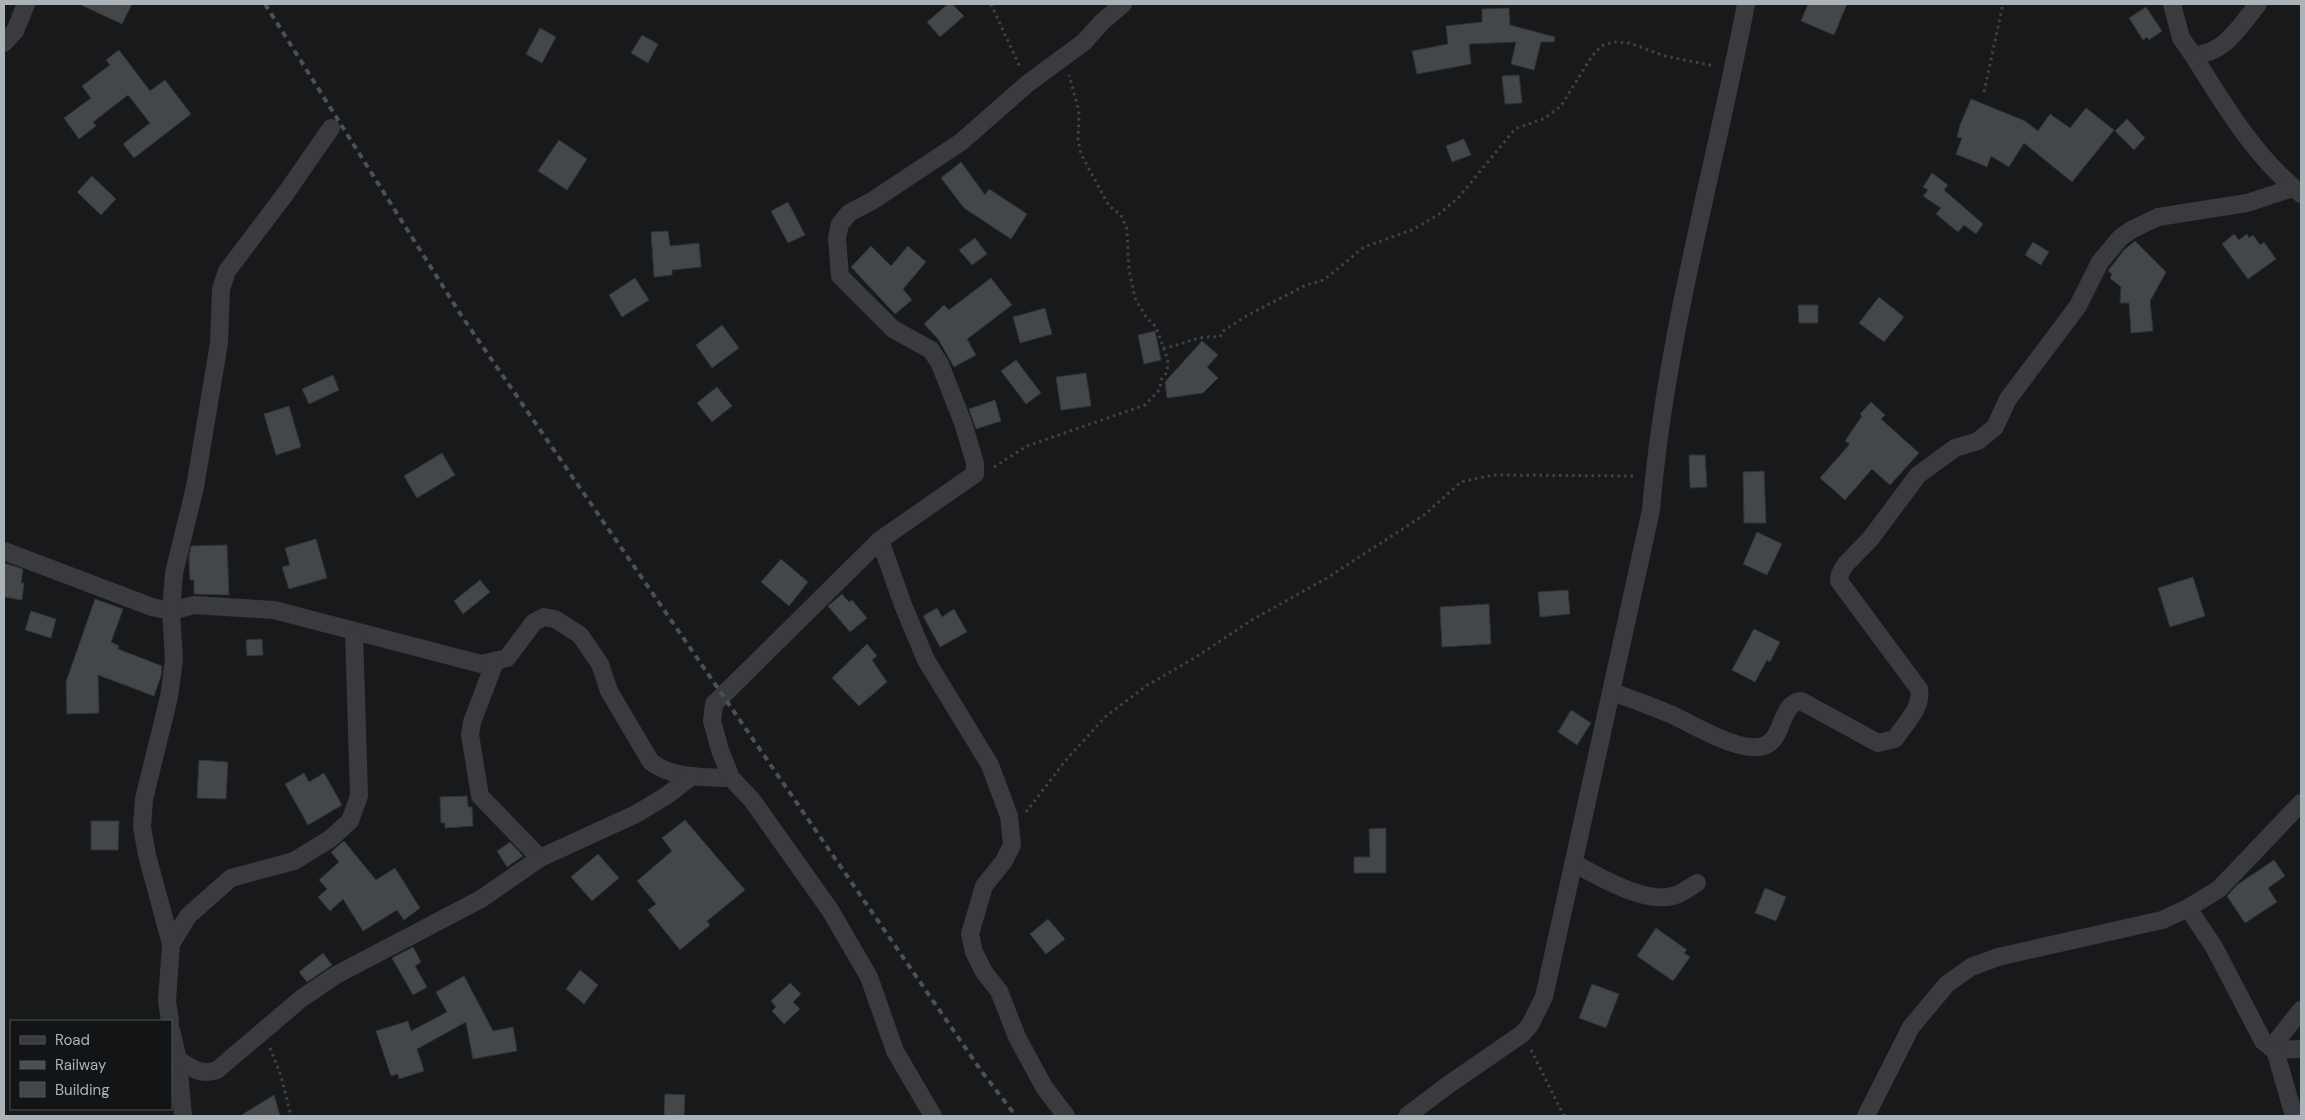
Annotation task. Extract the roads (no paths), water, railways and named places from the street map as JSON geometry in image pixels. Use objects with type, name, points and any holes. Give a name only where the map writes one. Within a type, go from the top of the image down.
[{"type":"street","points":[[4,42],[16,31],[26,4]]},
{"type":"street","points":[[933,1116],[895,1051],[869,977],[830,910],[752,800],[732,778],[712,721],[714,704],[880,540],[976,474],[975,463],[963,423],[940,364],[931,350],[894,329],[840,276],[837,238],[840,224],[849,213],[872,201],[960,142],[1027,84],[1084,42],[1102,22],[1123,4]]},
{"type":"street","points":[[1407,1116],[1522,1034],[1530,1025],[1544,997],[1651,510],[1658,434],[1677,322],[1746,4]]},
{"type":"street","points":[[2172,4],[2181,38],[2233,117],[2262,156],[2297,191]]},
{"type":"street","points":[[2193,55],[2205,55],[2220,48],[2258,4]]},
{"type":"street","points":[[170,1020],[167,1002],[171,944],[147,856],[142,827],[144,799],[169,697],[174,660],[171,611],[177,553],[195,487],[220,343],[221,289],[227,271],[286,193],[331,128]]},
{"type":"street","points":[[1612,692],[1672,715],[1725,741],[1740,745],[1758,747],[1768,744],[1778,733],[1789,707],[1795,701],[1801,701],[1878,743],[1895,739],[1920,699],[1919,689],[1839,581],[1840,574],[1845,565],[1871,538],[1918,475],[1955,448],[1978,441],[1995,428],[2008,399],[2078,306],[2100,262],[2120,238],[2131,230],[2158,217],[2247,203],[2297,191]]},
{"type":"street","points":[[880,540],[903,605],[926,660],[990,765],[1009,816],[1012,845],[1004,862],[984,886],[970,934],[974,952],[984,972],[999,990],[1017,1037],[1044,1087],[1066,1116]]},
{"type":"street","points":[[4,551],[152,607],[171,611],[194,605],[274,610],[481,664],[507,658],[534,622],[544,617],[555,619],[580,635],[590,649],[600,664],[609,691],[651,762],[661,769],[692,776],[732,778]]},
{"type":"street","points":[[171,944],[188,916],[232,878],[294,861],[330,839],[350,821],[359,796],[354,632]]},
{"type":"street","points":[[495,662],[472,722],[470,735],[480,796],[540,858]]},
{"type":"street","points":[[178,1060],[197,1071],[208,1074],[217,1070],[302,998],[336,976],[481,899],[540,858],[636,814],[666,796],[692,776]]},
{"type":"street","points":[[1866,1116],[1911,1027],[1947,984],[1971,967],[1998,957],[2162,920],[2188,908],[2219,889],[2301,803]]},
{"type":"street","points":[[1572,863],[1615,884],[1653,896],[1675,896],[1697,883]]},
{"type":"street","points":[[2188,908],[2214,947],[2263,1041],[2273,1049],[2294,1116]]},
{"type":"street","points":[[2273,1049],[2301,1010]]},
{"type":"street","points":[[172,1034],[178,1060],[183,1116]]},
{"type":"street","points":[[2273,1049],[2301,1049]]},
{"type":"railway","points":[[265,4],[461,315],[982,1072],[1016,1116]]}]
